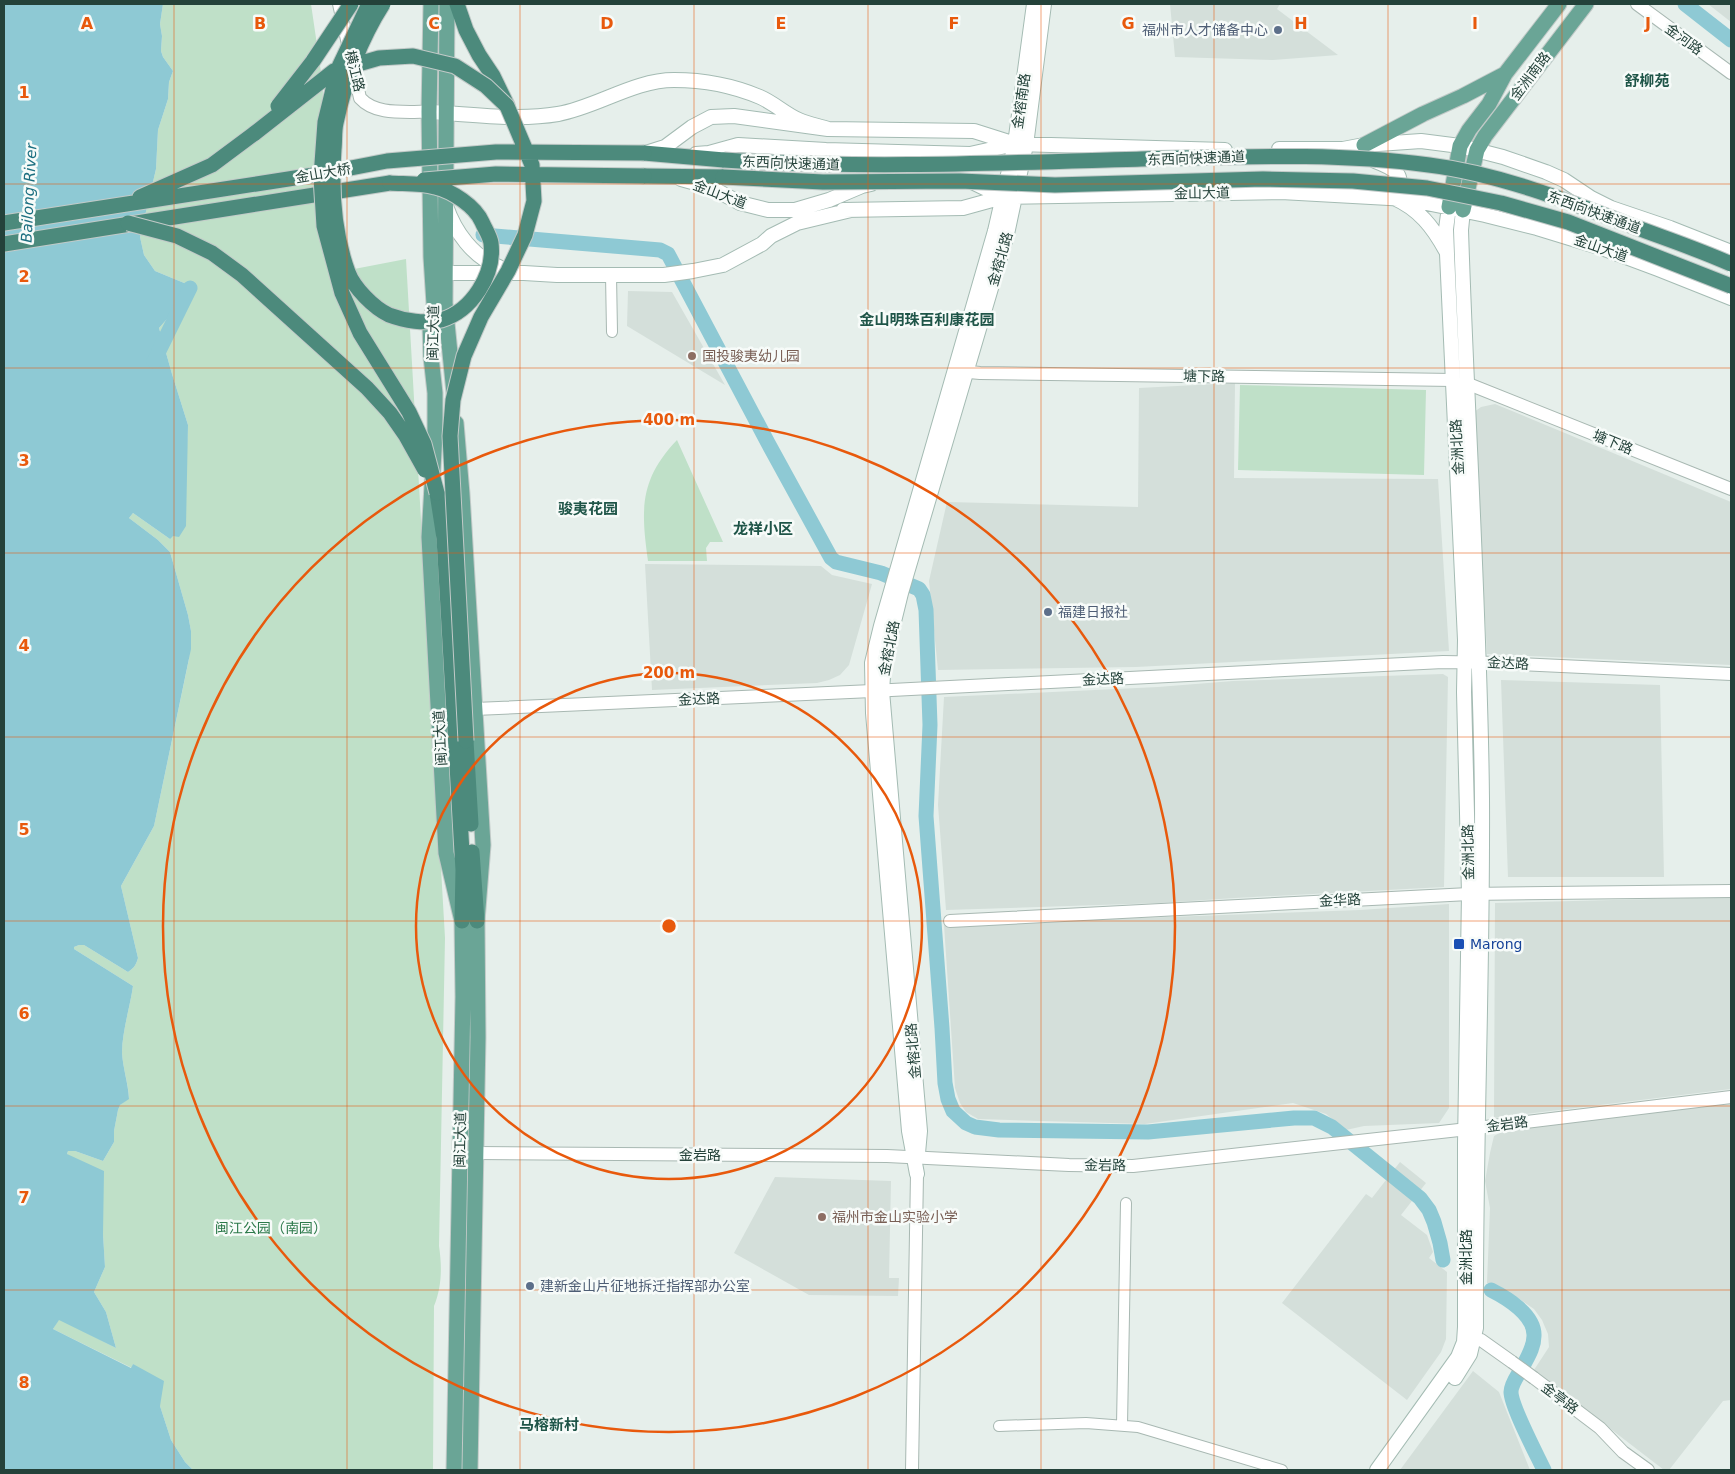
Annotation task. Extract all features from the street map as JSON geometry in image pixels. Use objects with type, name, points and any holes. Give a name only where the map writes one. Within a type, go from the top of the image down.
[{"type":"highway","points":[[255,133],[289,94],[351,4]]},
{"type":"highway","points":[[369,4],[338,68],[324,122],[320,177],[324,226],[342,293],[360,333],[409,412],[424,444],[437,493],[444,538],[461,742]]},
{"type":"highway","points":[[383,4],[374,17],[349,72],[336,125],[332,176],[336,226],[348,274],[364,298],[388,314],[414,322],[441,320],[462,309],[480,289],[490,268],[491,242],[479,216],[458,198],[435,187],[390,183]]},
{"type":"highway","points":[[457,4],[466,30],[479,55],[494,76],[532,165],[534,201],[525,235],[508,271],[481,317],[464,356],[453,400],[450,436],[469,921]]},
{"type":"highway","points":[[122,204],[212,165],[334,71],[379,58],[413,56],[455,66],[486,86],[507,106]]},
{"type":"highway","name":"金山大桥","points":[[4,223],[212,192],[397,160],[496,152],[644,153]]},
{"type":"highway","name":"东西向快速通道","points":[[644,153],[724,160],[823,165],[960,165],[1264,156],[1354,159],[1430,165],[1506,181],[1575,204],[1731,264]]},
{"type":"highway","name":"金山大桥","points":[[4,244],[390,183],[496,174],[644,176]]},
{"type":"highway","name":"东西向快速通道","points":[[644,176],[723,177],[822,182],[960,181],[1055,185],[1263,179],[1353,181],[1427,188],[1501,203],[1568,222],[1731,286]]},
{"type":"highway","points":[[128,223],[177,236],[212,253],[242,275],[373,394],[390,413],[406,436],[437,493]]},
{"type":"main road","name":"闽江大道","points":[[431,4],[429,112],[438,273],[445,310],[462,494],[483,845],[469,921],[463,996],[454,1470]]},
{"type":"main road","name":"闽江大道","points":[[447,4],[446,206],[430,325],[435,393],[435,434],[429,537],[446,853],[469,921],[478,1037],[470,1470]]},
{"type":"main road","name":"金榕南路","points":[[1021,144],[1034,4]]},
{"type":"main road","name":"金榕南路","points":[[1009,197],[1021,144],[1044,4]]},
{"type":"main road","name":"金洲南路","points":[[1460,146],[1469,130],[1489,104],[1505,74],[1559,4]]},
{"type":"main road","name":"金洲南路","points":[[1456,208],[1477,150],[1490,129],[1586,4]]},
{"type":"main road","points":[[1364,145],[1505,74]]},
{"type":"main road","points":[[429,112],[507,116],[558,114],[655,82],[673,80],[726,86],[759,97],[798,120],[828,129]]},
{"type":"main road","points":[[644,153],[665,147],[692,127],[711,117],[734,116],[828,129],[974,131],[1021,144]]},
{"type":"main road","points":[[678,156],[709,153],[738,145],[826,150],[970,154],[1021,144],[1209,150],[1343,148],[1421,141],[1477,150],[1546,172],[1564,180],[1591,198],[1611,208],[1670,228],[1731,252]]},
{"type":"main road","points":[[1456,208],[1460,146]]},
{"type":"main road","points":[[1343,148],[1390,167],[1398,173],[1400,182],[1394,198],[1406,203],[1424,218],[1437,234],[1447,254]]},
{"type":"main road","name":"金山大道","points":[[673,177],[710,187],[740,203],[768,210],[795,210],[829,200],[862,186],[902,179],[966,179],[1009,197],[1280,192],[1394,198],[1456,208],[1537,228],[1599,247],[1731,298]]},
{"type":"main road","points":[[795,210],[963,208],[1009,197]]},
{"type":"main road","name":"金榕北路","points":[[917,1174],[916,1157],[909,1131],[877,691],[872,663],[905,564],[961,371],[1007,234],[1009,197]]},
{"type":"main road","points":[[446,206],[450,219],[459,233],[482,258],[498,267],[524,273]]},
{"type":"main road","name":"金洲北路","points":[[1387,1470],[1466,1363],[1473,1346],[1470,1336],[1472,1128],[1480,662],[1460,382],[1447,254],[1446,229],[1456,208]]},
{"type":"main road","name":"金洲北路","points":[[1456,208],[1461,230],[1460,382],[1464,661],[1475,894]]},
{"type":"main road","points":[[1599,247],[1611,208]]},
{"type":"main road","points":[[438,273],[524,273],[557,276],[664,275],[693,271],[723,264],[797,223],[851,210]]},
{"type":"main road","name":"金洲北路","points":[[1377,1470],[1458,1357],[1464,1342],[1470,1336]]},
{"type":"street","name":"横江路","points":[[339,4],[360,98],[367,105],[375,109],[429,112]]},
{"type":"street","name":"金河路","points":[[1637,4],[1731,73]]},
{"type":"street","points":[[611,275],[612,332]]},
{"type":"street","name":"塘下路","points":[[961,371],[1460,382],[1731,489]]},
{"type":"street","name":"金达路","points":[[475,708],[920,689],[1464,661],[1731,674]]},
{"type":"street","name":"金华路","points":[[950,921],[1475,894],[1731,891]]},
{"type":"street","name":"金岩路","points":[[475,1153],[916,1157],[1069,1165],[1134,1166],[1731,1097]]},
{"type":"street","name":"金榕北路","points":[[912,1470],[917,1174]]},
{"type":"street","points":[[1122,1425],[1126,1204]]},
{"type":"street","name":"金亭路","points":[[1470,1336],[1488,1344],[1534,1378],[1600,1428],[1624,1452],[1648,1470]]},
{"type":"street","points":[[999,1426],[1086,1423],[1122,1425],[1152,1430],[1282,1470]]},
{"type":"shaded area","points":[[1170,4],[1280,4],[1277,9],[1338,55],[1273,60],[1175,57]]},
{"type":"shaded area","points":[[1708,4],[1731,4],[1731,22]]},
{"type":"shaded area","name":"国投骏夷幼儿园","points":[[628,291],[672,292],[725,385],[627,326]]},
{"type":"shaded area","points":[[1235,383],[1234,478],[1438,479],[1449,651],[1136,667],[938,670],[929,581],[947,502],[1138,507],[1139,388]]},
{"type":"shaded area","points":[[1495,404],[1731,502],[1731,665],[1487,654],[1474,412],[1481,407]]},
{"type":"shaded area","points":[[645,564],[821,566],[832,575],[872,584],[849,665],[840,675],[817,683],[652,690]]},
{"type":"shaded area","points":[[1443,674],[1448,677],[1444,887],[1160,903],[946,910],[938,805],[944,697],[1158,687],[1233,681]]},
{"type":"shaded area","points":[[1501,680],[1660,685],[1664,877],[1508,877]]},
{"type":"shaded area","points":[[1731,897],[1731,1089],[1494,1118],[1495,903]]},
{"type":"shaded area","points":[[1449,904],[1449,1108],[1439,1123],[1364,1126],[1346,1130],[1326,1114],[1293,1103],[1145,1124],[978,1119],[966,1112],[960,1103],[955,1088],[944,925],[1360,910]]},
{"type":"shaded area","points":[[1731,1104],[1731,1400],[1723,1401],[1669,1470],[1664,1470],[1534,1370],[1549,1347],[1548,1334],[1542,1320],[1534,1309],[1518,1298],[1499,1286],[1487,1283],[1490,1208],[1485,1181],[1490,1153],[1494,1136],[1516,1126]]},
{"type":"shaded area","points":[[1400,1162],[1426,1183],[1401,1215],[1427,1235],[1433,1252],[1429,1258],[1447,1272],[1446,1339],[1441,1352],[1407,1400],[1282,1303],[1366,1194],[1372,1198]]},
{"type":"shaded area","name":"福州市金山实验小学","points":[[775,1177],[891,1181],[889,1278],[899,1278],[898,1296],[809,1295],[734,1253]]},
{"type":"shaded area","points":[[1473,1371],[1499,1392],[1530,1470],[1400,1470]]},
{"type":"green space","name":"闽江公园（南园）","points":[[163,4],[311,4],[323,86],[322,152],[349,270],[406,259],[445,938],[439,1246],[441,1269],[439,1291],[434,1306],[433,1470],[193,1470],[185,1462],[171,1440],[160,1406],[133,1364],[132,1368],[53,1329],[59,1319],[116,1348],[106,1312],[94,1292],[105,1267],[103,1234],[67,1154],[68,1151],[75,1151],[103,1161],[114,1142],[118,1110],[120,1105],[129,1098],[123,1065],[122,1045],[133,986],[74,949],[74,947],[84,945],[128,972],[133,968],[138,958],[121,886],[154,826],[189,659],[191,631],[170,552],[158,540],[129,518],[133,513],[170,539],[187,444],[188,425],[159,328],[190,293],[189,285],[155,271],[144,255],[140,237],[156,169],[158,130],[168,99],[169,82],[173,71],[161,51],[162,36],[160,24]]},
{"type":"green space","points":[[1240,385],[1426,390],[1424,475],[1238,470]]},
{"type":"green space","points":[[677,440],[723,542],[710,542],[706,548],[707,561],[648,561],[644,511],[649,482],[655,469]]},
{"type":"water","name":"Bailong River","points":[[4,4],[163,4],[160,24],[162,36],[161,51],[173,71],[169,82],[168,99],[158,130],[156,169],[140,237],[144,255],[155,271],[189,285],[190,293],[159,328],[188,425],[186,526],[179,537],[173,536],[170,539],[133,513],[129,518],[158,540],[170,552],[188,615],[191,631],[191,649],[154,826],[121,886],[138,958],[133,968],[128,972],[84,945],[74,947],[74,949],[133,986],[122,1045],[123,1065],[129,1099],[120,1105],[118,1110],[114,1142],[103,1161],[75,1151],[68,1151],[67,1154],[104,1171],[103,1234],[105,1267],[94,1292],[106,1312],[116,1348],[59,1320],[53,1329],[131,1368],[133,1364],[164,1381],[160,1406],[171,1440],[185,1462],[193,1470],[4,1470]]},
{"type":"waterway","points":[[1685,4],[1731,40]]},
{"type":"waterway","points":[[483,235],[660,250],[668,254],[831,558],[836,562],[881,573],[919,589],[923,595],[926,610],[930,725],[926,816],[945,1083],[948,1099],[953,1111],[966,1123],[975,1127],[999,1130],[1148,1132],[1294,1118],[1314,1118],[1332,1127],[1420,1198],[1429,1210],[1434,1222],[1443,1260]]},
{"type":"waterway","points":[[154,361],[190,288]]},
{"type":"waterway","points":[[1491,1290],[1519,1308],[1530,1321],[1533,1328],[1534,1340],[1532,1349],[1513,1383],[1511,1392],[1520,1419],[1544,1470]]},
{"type":"place","name":"福州市人才储备中心","points":[[1278,30]]},
{"type":"place","name":"国投骏夷幼儿园","points":[[692,356]]},
{"type":"place","name":"福建日报社","points":[[1048,612]]},
{"type":"place","name":"Marong","points":[[1459,944]]},
{"type":"place","name":"福州市金山实验小学","points":[[822,1217]]},
{"type":"place","name":"建新金山片征地拆迁指挥部办公室","points":[[530,1286]]},
{"type":"district","name":"舒柳苑","points":[[1647,81]]},
{"type":"district","name":"金山明珠百利康花园","points":[[927,320]]},
{"type":"district","name":"骏夷花园","points":[[588,509]]},
{"type":"district","name":"龙祥小区","points":[[763,529]]},
{"type":"district","name":"马榕新村","points":[[549,1425]]}]
